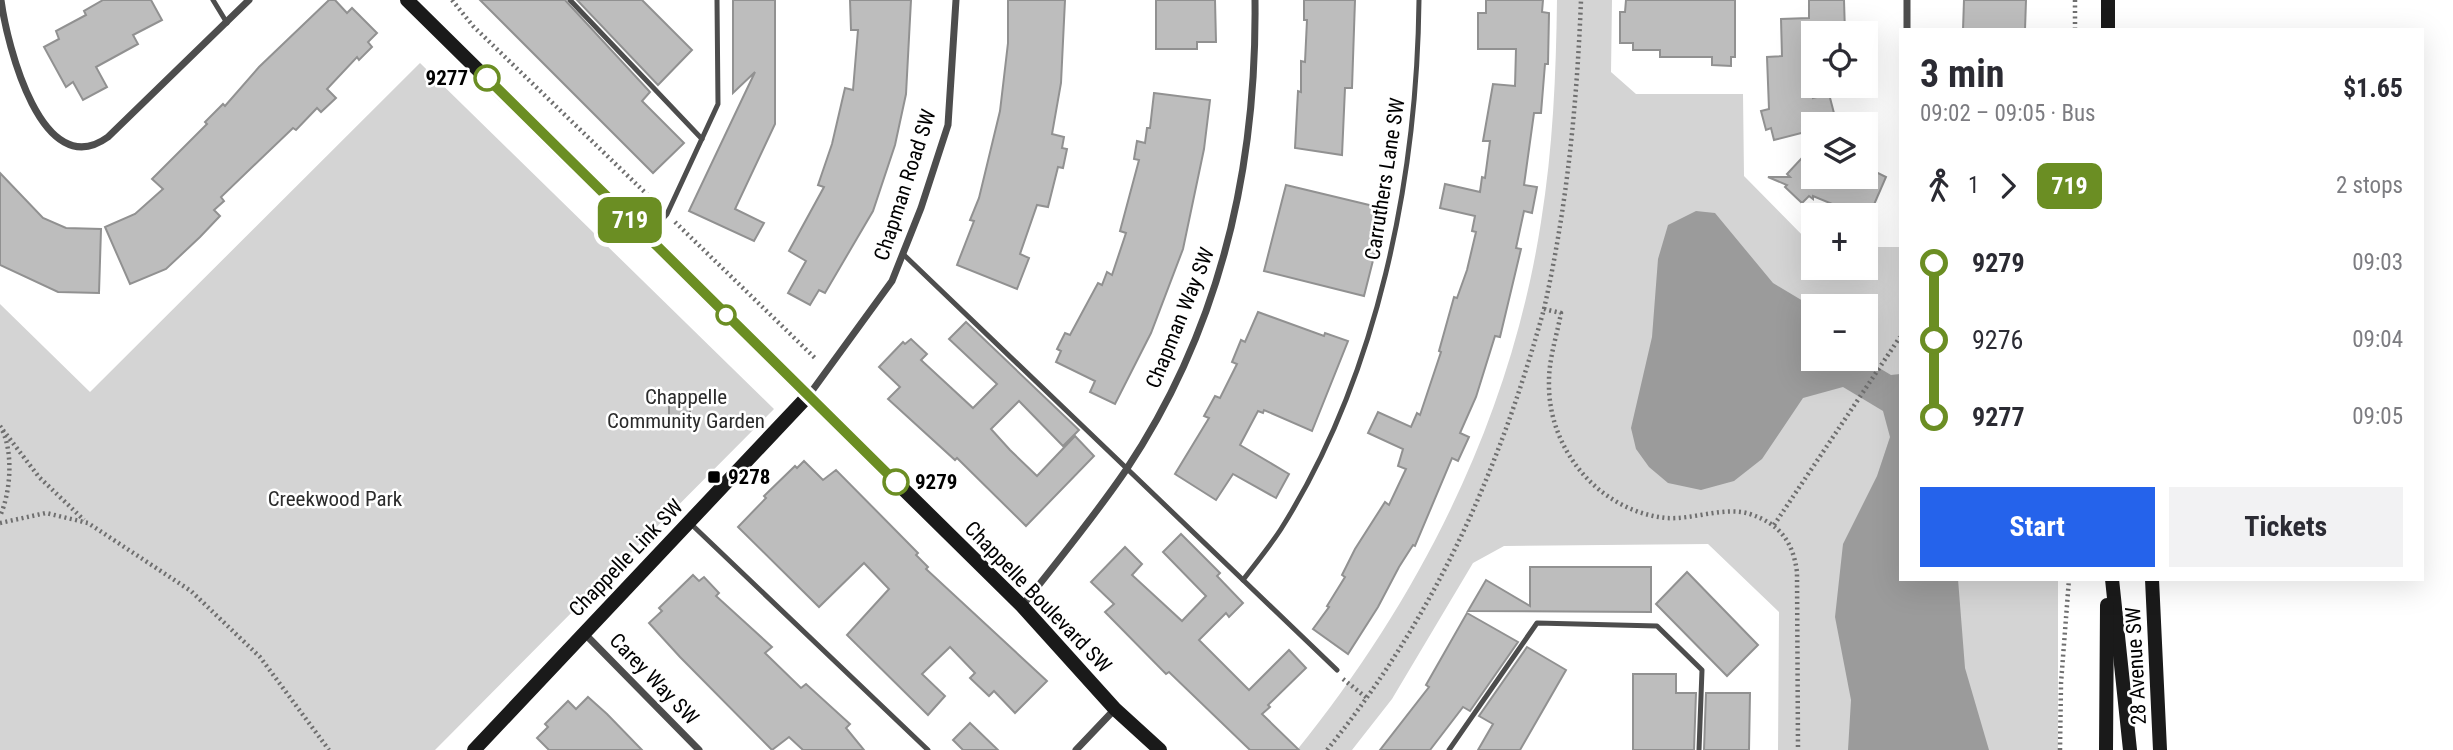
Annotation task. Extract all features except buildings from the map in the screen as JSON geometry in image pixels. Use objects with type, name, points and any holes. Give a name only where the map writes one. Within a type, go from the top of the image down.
[{"type":"street","points":[[1,0],[4,23],[25,93],[59,141],[75,149],[93,148],[108,137],[249,0]]},
{"type":"street","name":"Chappelle Boulevard SW","points":[[407,0],[1022,606],[1115,709],[1160,750]]},
{"type":"street","name":"Chapman Road SW","points":[[808,396],[892,281],[948,125],[956,0]]},
{"type":"street","name":"Chapman Way SW","points":[[1022,606],[1084,529],[1126,468],[1167,399],[1201,324],[1230,243],[1255,87],[1255,0]]},
{"type":"street","points":[[1907,0],[1907,28]]},
{"type":"street","points":[[2108,0],[2108,28]]},
{"type":"street","name":"Chappelle Link SW","points":[[474,750],[808,396]]},
{"type":"street","points":[[2109,581],[2130,750]]},
{"type":"street","name":"28 Avenue SW","points":[[2106,750],[2109,581]]},
{"type":"street","name":"28 Avenue SW","points":[[2152,581],[2161,750]]},
{"type":"street","name":"Carey Way SW","points":[[583,632],[699,750]]},
{"type":"street","points":[[1076,750],[1115,709]]},
{"type":"lane","points":[[213,0],[227,23]]},
{"type":"lane","points":[[570,0],[702,139]]},
{"type":"lane","points":[[647,237],[667,214],[718,104],[718,0]]},
{"type":"lane","name":"Carruthers Lane SW","points":[[1243,580],[1281,529],[1315,466],[1352,385],[1381,297],[1401,210],[1414,99],[1419,0]]},
{"type":"lane","points":[[902,254],[1337,670]]},
{"type":"lane","points":[[691,523],[928,750]]},
{"type":"lane","points":[[1450,750],[1537,623],[1657,626],[1702,670],[1699,750]]},
{"type":"path","points":[[452,0],[473,26],[827,370]]},
{"type":"path","points":[[1327,750],[1367,698],[1438,583],[1475,512],[1513,414],[1544,309],[1555,259],[1571,156],[1581,0]]},
{"type":"path","points":[[2075,0],[2075,28]]},
{"type":"path","points":[[1544,309],[1562,313],[1549,382],[1558,432],[1566,450],[1595,488],[1611,501],[1650,515],[1691,518],[1748,513],[1774,525],[1790,543],[1797,572],[1798,750]]},
{"type":"path","points":[[1774,525],[1899,338]]},
{"type":"path","points":[[0,516],[8,481],[1,428]]},
{"type":"path","points":[[1,428],[39,477],[88,523],[191,591],[227,622],[278,677],[329,750]]},
{"type":"path","points":[[0,523],[46,513],[88,523]]},
{"type":"path","points":[[2060,750],[2061,683],[2070,581]]},
{"type":"path","points":[[1337,670],[1346,684],[1367,698]]},
{"type":"green space","points":[[1557,0],[1612,0],[1611,72],[1636,94],[1743,94],[1744,176],[1801,234],[1801,280],[1878,280],[1878,247],[1899,247],[1899,581],[2058,581],[2058,750],[1778,750],[1779,612],[1708,544],[1504,546],[1473,563],[1392,699],[1352,750],[1297,750],[1342,692],[1383,631],[1454,502],[1483,435],[1508,365],[1527,294],[1541,222],[1551,139]]},
{"type":"green space","name":"Creekwood Park","points":[[420,63],[774,409],[435,750],[0,750],[0,304],[90,392]]},
{"type":"shaded area","points":[[1696,211],[1715,213],[1773,283],[1801,300],[1801,371],[1878,371],[1878,367],[1891,375],[1899,374],[1899,581],[1958,581],[1965,668],[1989,750],[1848,750],[1851,700],[1835,617],[1843,544],[1877,476],[1890,437],[1883,411],[1843,387],[1803,398],[1762,459],[1734,481],[1701,490],[1668,483],[1649,467],[1636,449],[1631,428],[1652,337],[1658,259],[1668,225]]},
{"type":"bus line","name":"719","points":[[487,78],[896,482]]},
{"type":"place","name":"9277","points":[[487,78]]},
{"type":"place","name":"9278","points":[[714,477]]},
{"type":"place","name":"9279","points":[[896,482]]},
{"type":"park label","name":"Chappelle Community Garden","points":[[686,409]]}]
